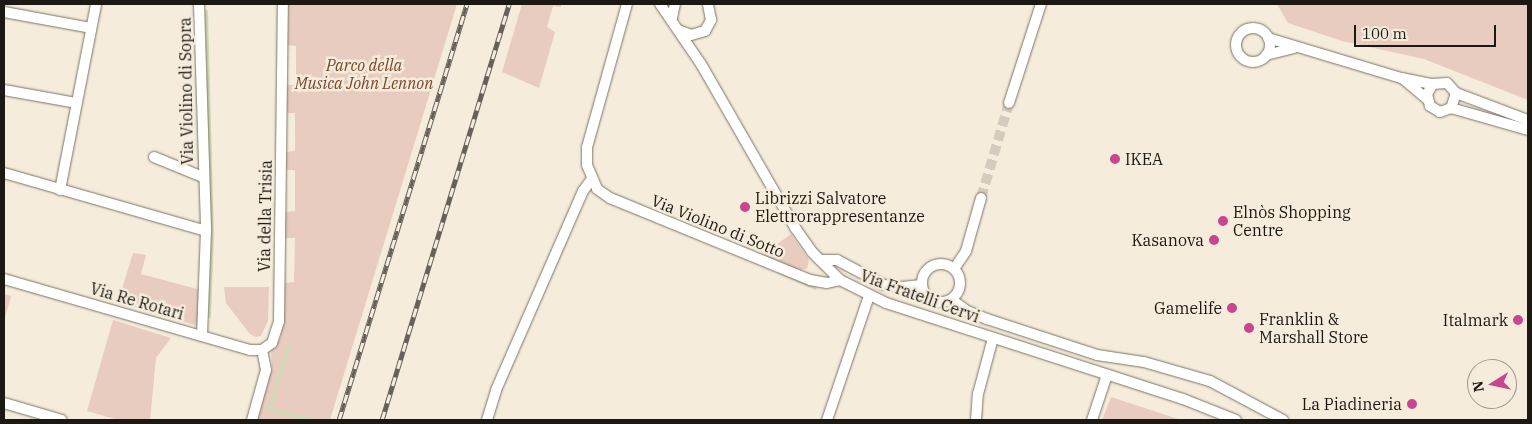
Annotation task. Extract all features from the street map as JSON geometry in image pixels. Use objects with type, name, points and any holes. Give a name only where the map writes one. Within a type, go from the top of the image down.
[{"type":"street","points":[[60,190],[96,4]]},
{"type":"street","name":"Via Violino di Sopra","points":[[199,4],[206,231],[202,336]]},
{"type":"street","name":"Via della Trisia","points":[[262,350],[275,337],[279,321],[283,4]]},
{"type":"street","points":[[487,420],[496,390],[583,191],[591,180],[586,165],[587,147],[628,4]]},
{"type":"street","name":"Via Fratelli Cervi","points":[[660,4],[672,18],[700,64],[796,229],[820,260],[840,280],[869,296],[1216,410],[1236,420]]},
{"type":"street","points":[[672,18],[675,4]]},
{"type":"street","points":[[678,30],[696,35],[704,31],[712,20],[708,4]]},
{"type":"street","points":[[1009,102],[1041,4]]},
{"type":"street","points":[[4,12],[91,28]]},
{"type":"street","points":[[1294,48],[1266,55],[1259,61],[1249,62],[1240,56],[1236,46],[1239,35],[1250,28],[1262,31],[1268,38],[1294,48],[1401,78],[1433,84],[1447,83],[1456,93],[1528,120]]},
{"type":"street","name":"Via Fratelli Cervi","points":[[696,35],[694,44],[700,64]]},
{"type":"street","points":[[1266,55],[1268,38]]},
{"type":"street","points":[[1401,78],[1427,98],[1436,111],[1451,108],[1528,130]]},
{"type":"street","points":[[1427,98],[1433,84]]},
{"type":"street","points":[[4,90],[76,104]]},
{"type":"street","points":[[1451,108],[1456,93]]},
{"type":"street","name":"Via Violino di Sopra","points":[[154,157],[203,177]]},
{"type":"street","points":[[4,173],[206,231]]},
{"type":"street","name":"Via Violino di Sotto","points":[[591,180],[610,198],[810,280],[827,283],[840,280]]},
{"type":"street","points":[[954,269],[966,251],[981,198]]},
{"type":"street","points":[[820,260],[837,260],[884,285],[902,287],[922,285]]},
{"type":"street","points":[[952,300],[960,285],[954,269],[944,264],[932,266],[924,274],[922,285],[933,301],[952,300],[967,311],[987,319],[1097,355],[1144,362],[1210,381],[1283,420]]},
{"type":"street","name":"Via Re Rotari","points":[[4,279],[250,350],[262,350]]},
{"type":"street","points":[[827,420],[869,296]]},
{"type":"street","points":[[976,420],[978,394],[993,338]]},
{"type":"street","points":[[252,420],[266,370],[262,350]]},
{"type":"street","points":[[1092,420],[1108,375]]},
{"type":"street","points":[[4,403],[62,420]]},
{"type":"green space","name":"Parco della Musica John Lennon","points":[[287,4],[457,4],[330,420],[257,420],[272,367],[271,351],[281,337],[284,283],[294,282],[295,238],[285,238],[284,212],[295,211],[295,170],[285,170],[286,152],[295,151],[295,113],[286,113],[286,85],[296,85],[296,46],[287,45]]},
{"type":"green space","points":[[522,4],[561,4],[561,7],[553,6],[547,27],[555,32],[539,88],[502,72]]},
{"type":"green space","points":[[1277,4],[1528,4],[1528,100],[1424,59],[1342,41],[1288,23]]},
{"type":"green space","points":[[791,234],[809,260],[807,269],[799,270],[761,256]]},
{"type":"green space","points":[[133,253],[146,255],[141,274],[201,290],[198,326],[118,302]]},
{"type":"green space","points":[[224,287],[269,287],[268,321],[261,336],[255,337],[249,333],[226,303]]},
{"type":"green space","points":[[4,294],[11,296],[4,321]]},
{"type":"green space","points":[[113,320],[171,338],[156,358],[150,420],[118,420],[87,411]]},
{"type":"green space","points":[[1111,397],[1181,420],[1102,420]]},
{"type":"waterway","points":[[206,11],[212,233],[209,316]]},
{"type":"waterway","points":[[779,272],[815,288]]},
{"type":"waterway","points":[[288,347],[269,409],[314,420]]},
{"type":"tunnel","points":[[981,198],[1009,103]]},
{"type":"railway","points":[[339,420],[467,4]]},
{"type":"railway","points":[[382,420],[509,4]]},
{"type":"place","name":"IKEA","points":[[1115,159]]},
{"type":"place","name":"Librizzi Salvatore Elettrorappresentanze","points":[[745,207]]},
{"type":"place","name":"Elnòs Shopping Centre","points":[[1223,221]]},
{"type":"place","name":"Kasanova","points":[[1214,240]]},
{"type":"place","name":"Gamelife","points":[[1232,308]]},
{"type":"place","name":"Italmark","points":[[1518,320]]},
{"type":"place","name":"Franklin & Marshall Store","points":[[1249,328]]},
{"type":"place","name":"La Piadineria","points":[[1412,404]]}]
